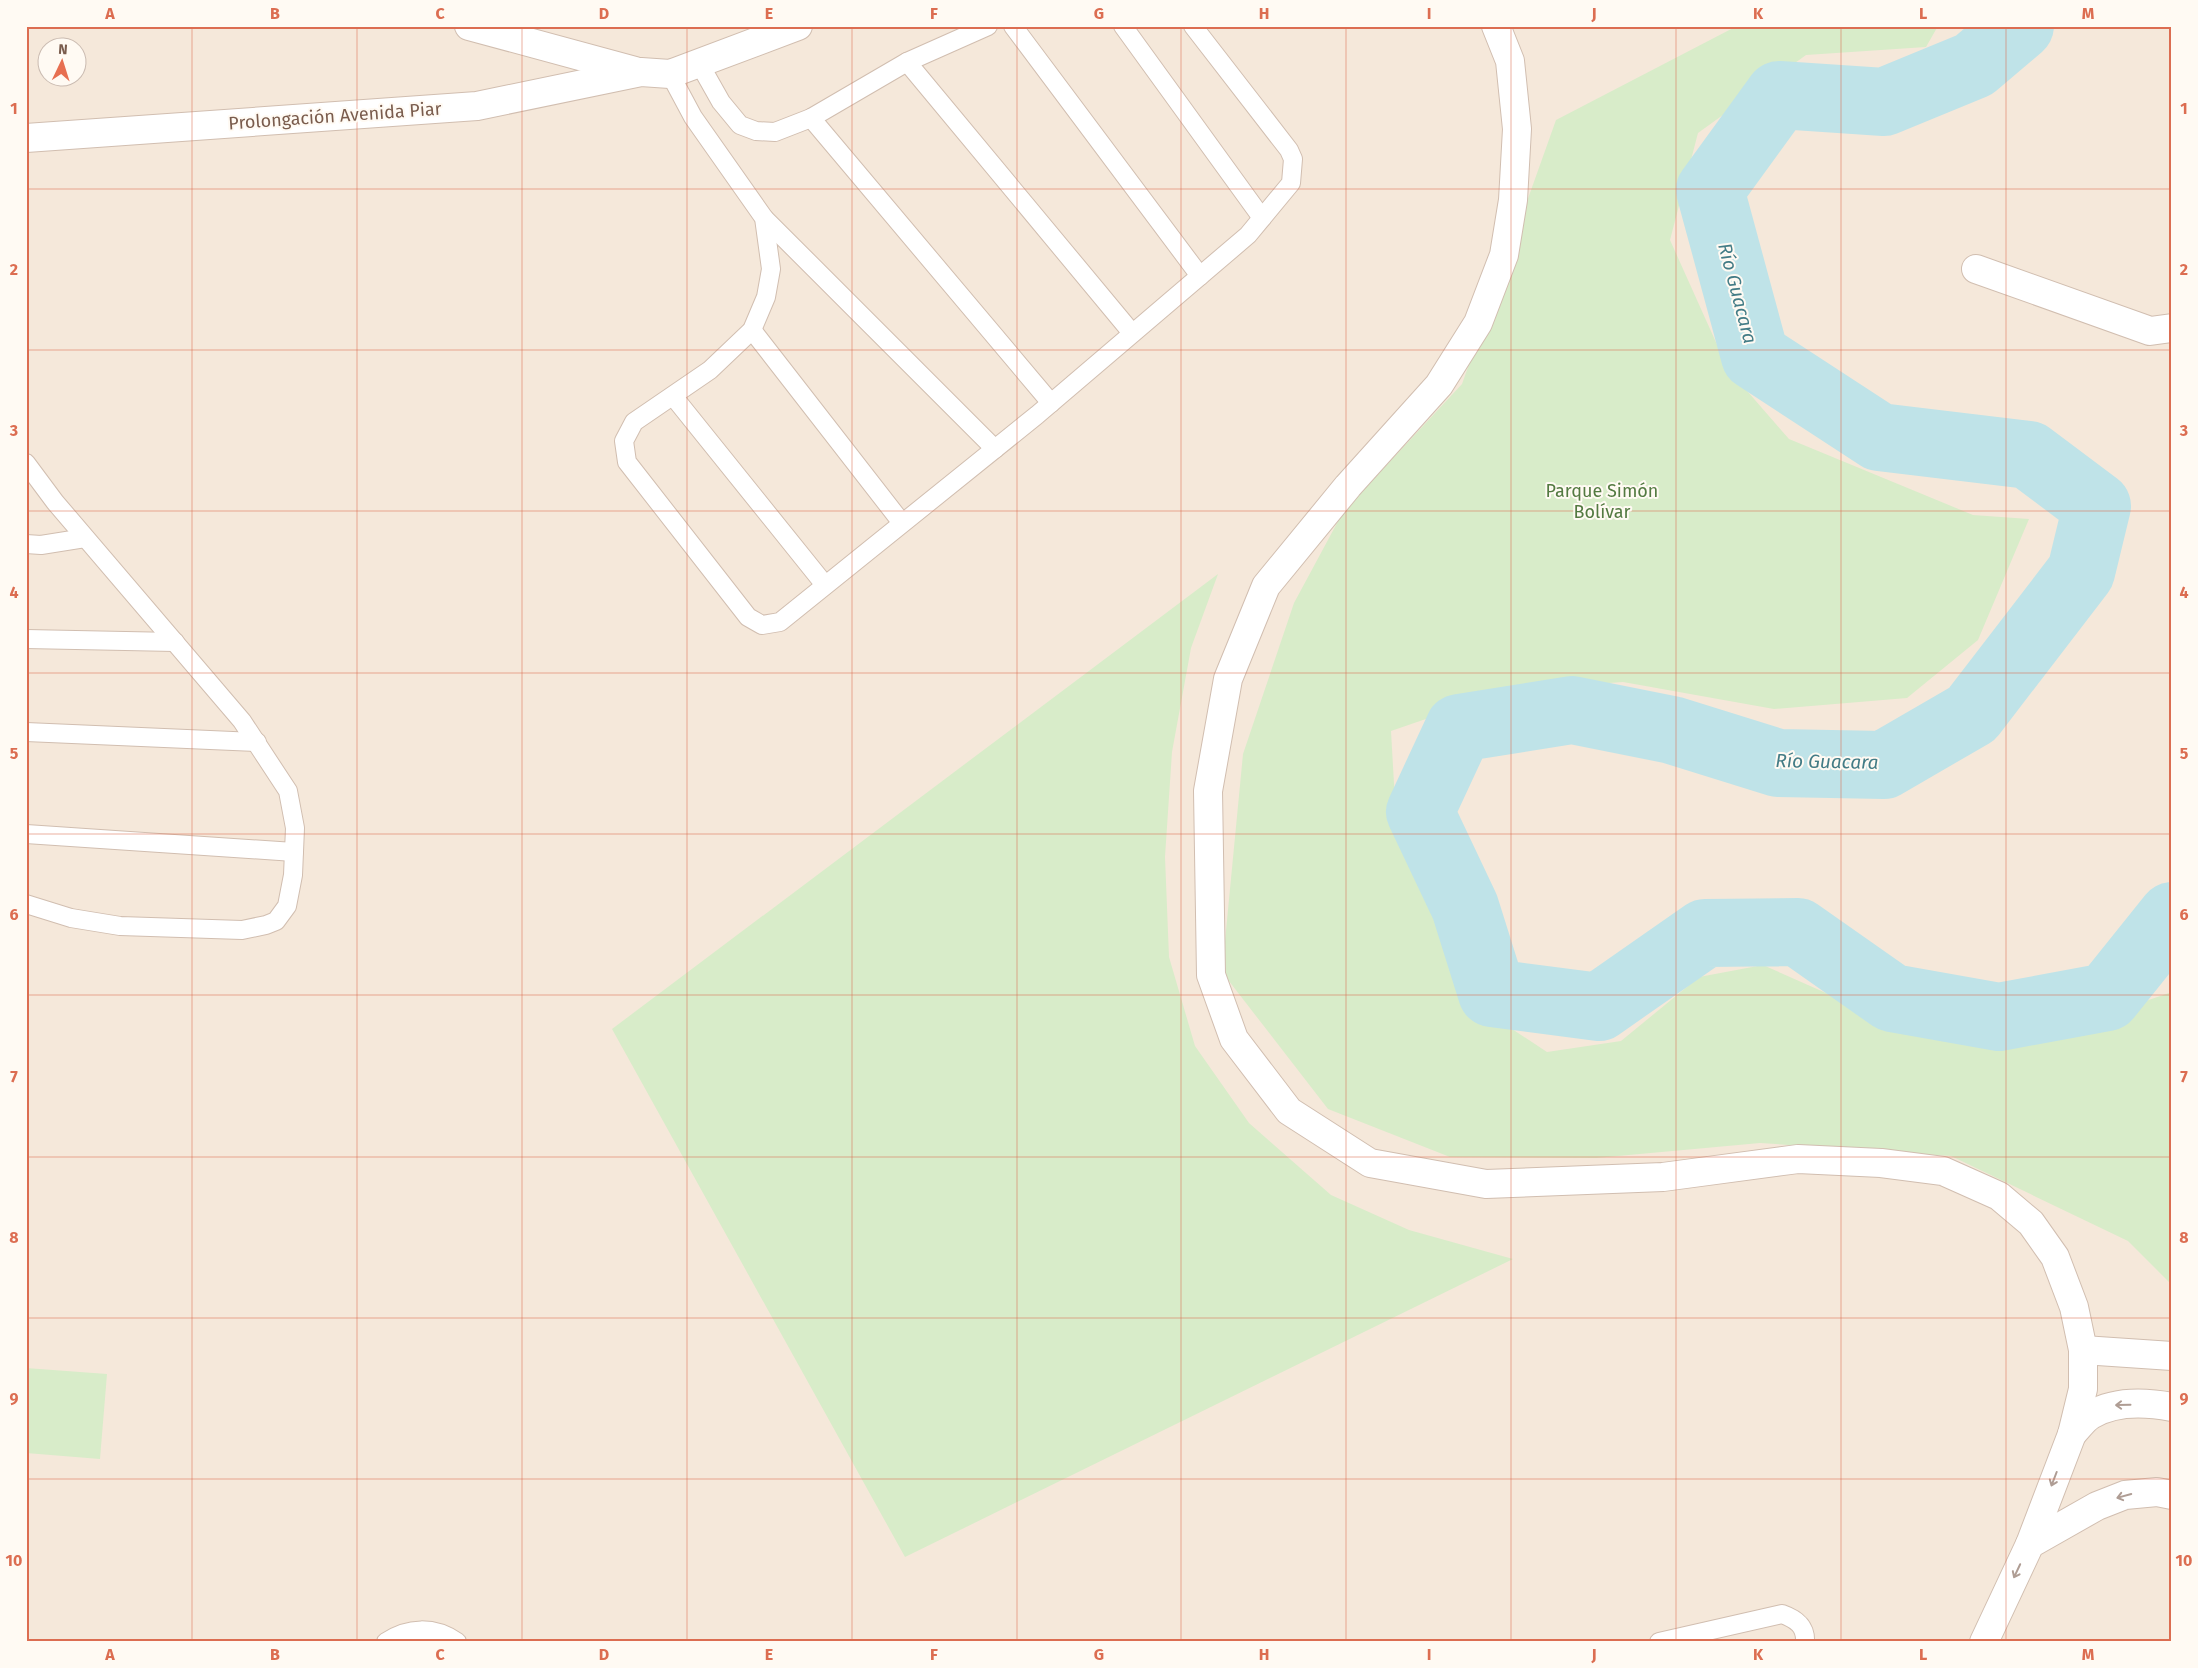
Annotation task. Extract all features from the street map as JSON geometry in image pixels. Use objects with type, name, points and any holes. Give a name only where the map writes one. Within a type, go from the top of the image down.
[{"type":"street","name":"Prolongación Avenida Piar","points":[[469,26],[641,72],[670,74],[798,26]]},
{"type":"street","points":[[1496,26],[1510,61],[1517,129],[1513,200],[1504,254],[1478,323],[1439,385],[1348,486],[1266,586],[1228,678],[1208,791],[1211,974],[1234,1039],[1289,1111],[1370,1163],[1486,1184],[1663,1177],[1798,1159],[1881,1163],[1943,1171],[1999,1196],[2031,1223],[2055,1257],[2074,1307],[2083,1350],[2083,1389],[2072,1434],[2030,1544],[1984,1642]]},
{"type":"street","name":"Prolongación Avenida Piar","points":[[26,138],[477,106],[641,72]]},
{"type":"street","points":[[1976,269],[2150,331],[2172,328]]},
{"type":"street","points":[[2083,1350],[2172,1356]]},
{"type":"street","points":[[2072,1434],[2090,1415],[2114,1405],[2158,1404],[2172,1407]]},
{"type":"street","points":[[2030,1544],[2097,1506],[2125,1495],[2157,1492],[2172,1495]]},
{"type":"lane","points":[[699,63],[721,102],[740,126],[756,131],[775,132],[810,118],[907,62],[988,26]]},
{"type":"lane","points":[[1013,26],[1200,276]]},
{"type":"lane","points":[[1123,26],[1262,218]]},
{"type":"lane","points":[[764,218],[771,269],[766,296],[752,330],[710,370],[634,422],[624,442],[627,462],[748,618],[762,625],[780,622],[1051,403],[1248,235],[1292,184],[1293,159],[1289,150],[1193,26]]},
{"type":"lane","points":[[907,62],[1132,333]]},
{"type":"lane","points":[[670,74],[693,117],[764,218],[995,449]]},
{"type":"lane","points":[[810,118],[1051,403]]},
{"type":"lane","points":[[752,330],[902,523]]},
{"type":"lane","points":[[673,396],[825,585]]},
{"type":"lane","points":[[26,463],[54,502],[242,721],[288,791],[295,828],[292,875],[287,906],[276,921],[242,930],[120,926],[70,918],[26,904]]},
{"type":"lane","points":[[26,544],[41,545],[85,538]]},
{"type":"lane","points":[[26,639],[175,642]]},
{"type":"lane","points":[[26,732],[257,742]]},
{"type":"lane","points":[[26,834],[294,852]]},
{"type":"lane","points":[[1659,1642],[1782,1614],[1795,1618],[1802,1626],[1805,1642]]},
{"type":"lane","points":[[386,1642],[398,1633],[426,1630],[448,1636],[456,1642]]},
{"type":"shaded area","points":[[26,26],[2172,26],[2172,1642],[26,1642]]},
{"type":"green space","name":"Parque Simón Bolívar","points":[[1737,26],[1938,26],[1926,47],[1806,55],[1698,133],[1670,240],[1728,369],[1789,439],[1973,515],[2029,519],[1978,640],[1907,698],[1774,709],[1623,682],[1510,690],[1391,731],[1395,801],[1462,996],[1547,1052],[1621,1041],[1699,977],[1763,965],[1930,1039],[2009,1048],[2169,993],[2172,989],[2172,1285],[2128,1241],[1951,1156],[1760,1143],[1596,1158],[1450,1157],[1328,1109],[1222,972],[1243,754],[1294,603],[1343,512],[1462,384],[1556,120]]},
{"type":"green space","points":[[1218,574],[1191,648],[1172,752],[1165,857],[1169,957],[1195,1046],[1249,1123],[1331,1195],[1409,1230],[1513,1259],[905,1557],[612,1029]]},
{"type":"green space","points":[[26,1368],[107,1374],[100,1459],[26,1453]]},
{"type":"waterway","name":"Río Guacara","points":[[2020,26],[1974,65],[1884,102],[1779,95],[1710,190],[1755,356],[1879,437],[2029,455],[2097,506],[2081,572],[1972,714],[1884,765],[1778,763],[1672,730],[1572,710],[1459,728],[1420,812],[1465,907],[1492,993],[1599,1007],[1705,933],[1798,932],[1892,998],[1999,1017],[2107,997],[2172,916]]}]
